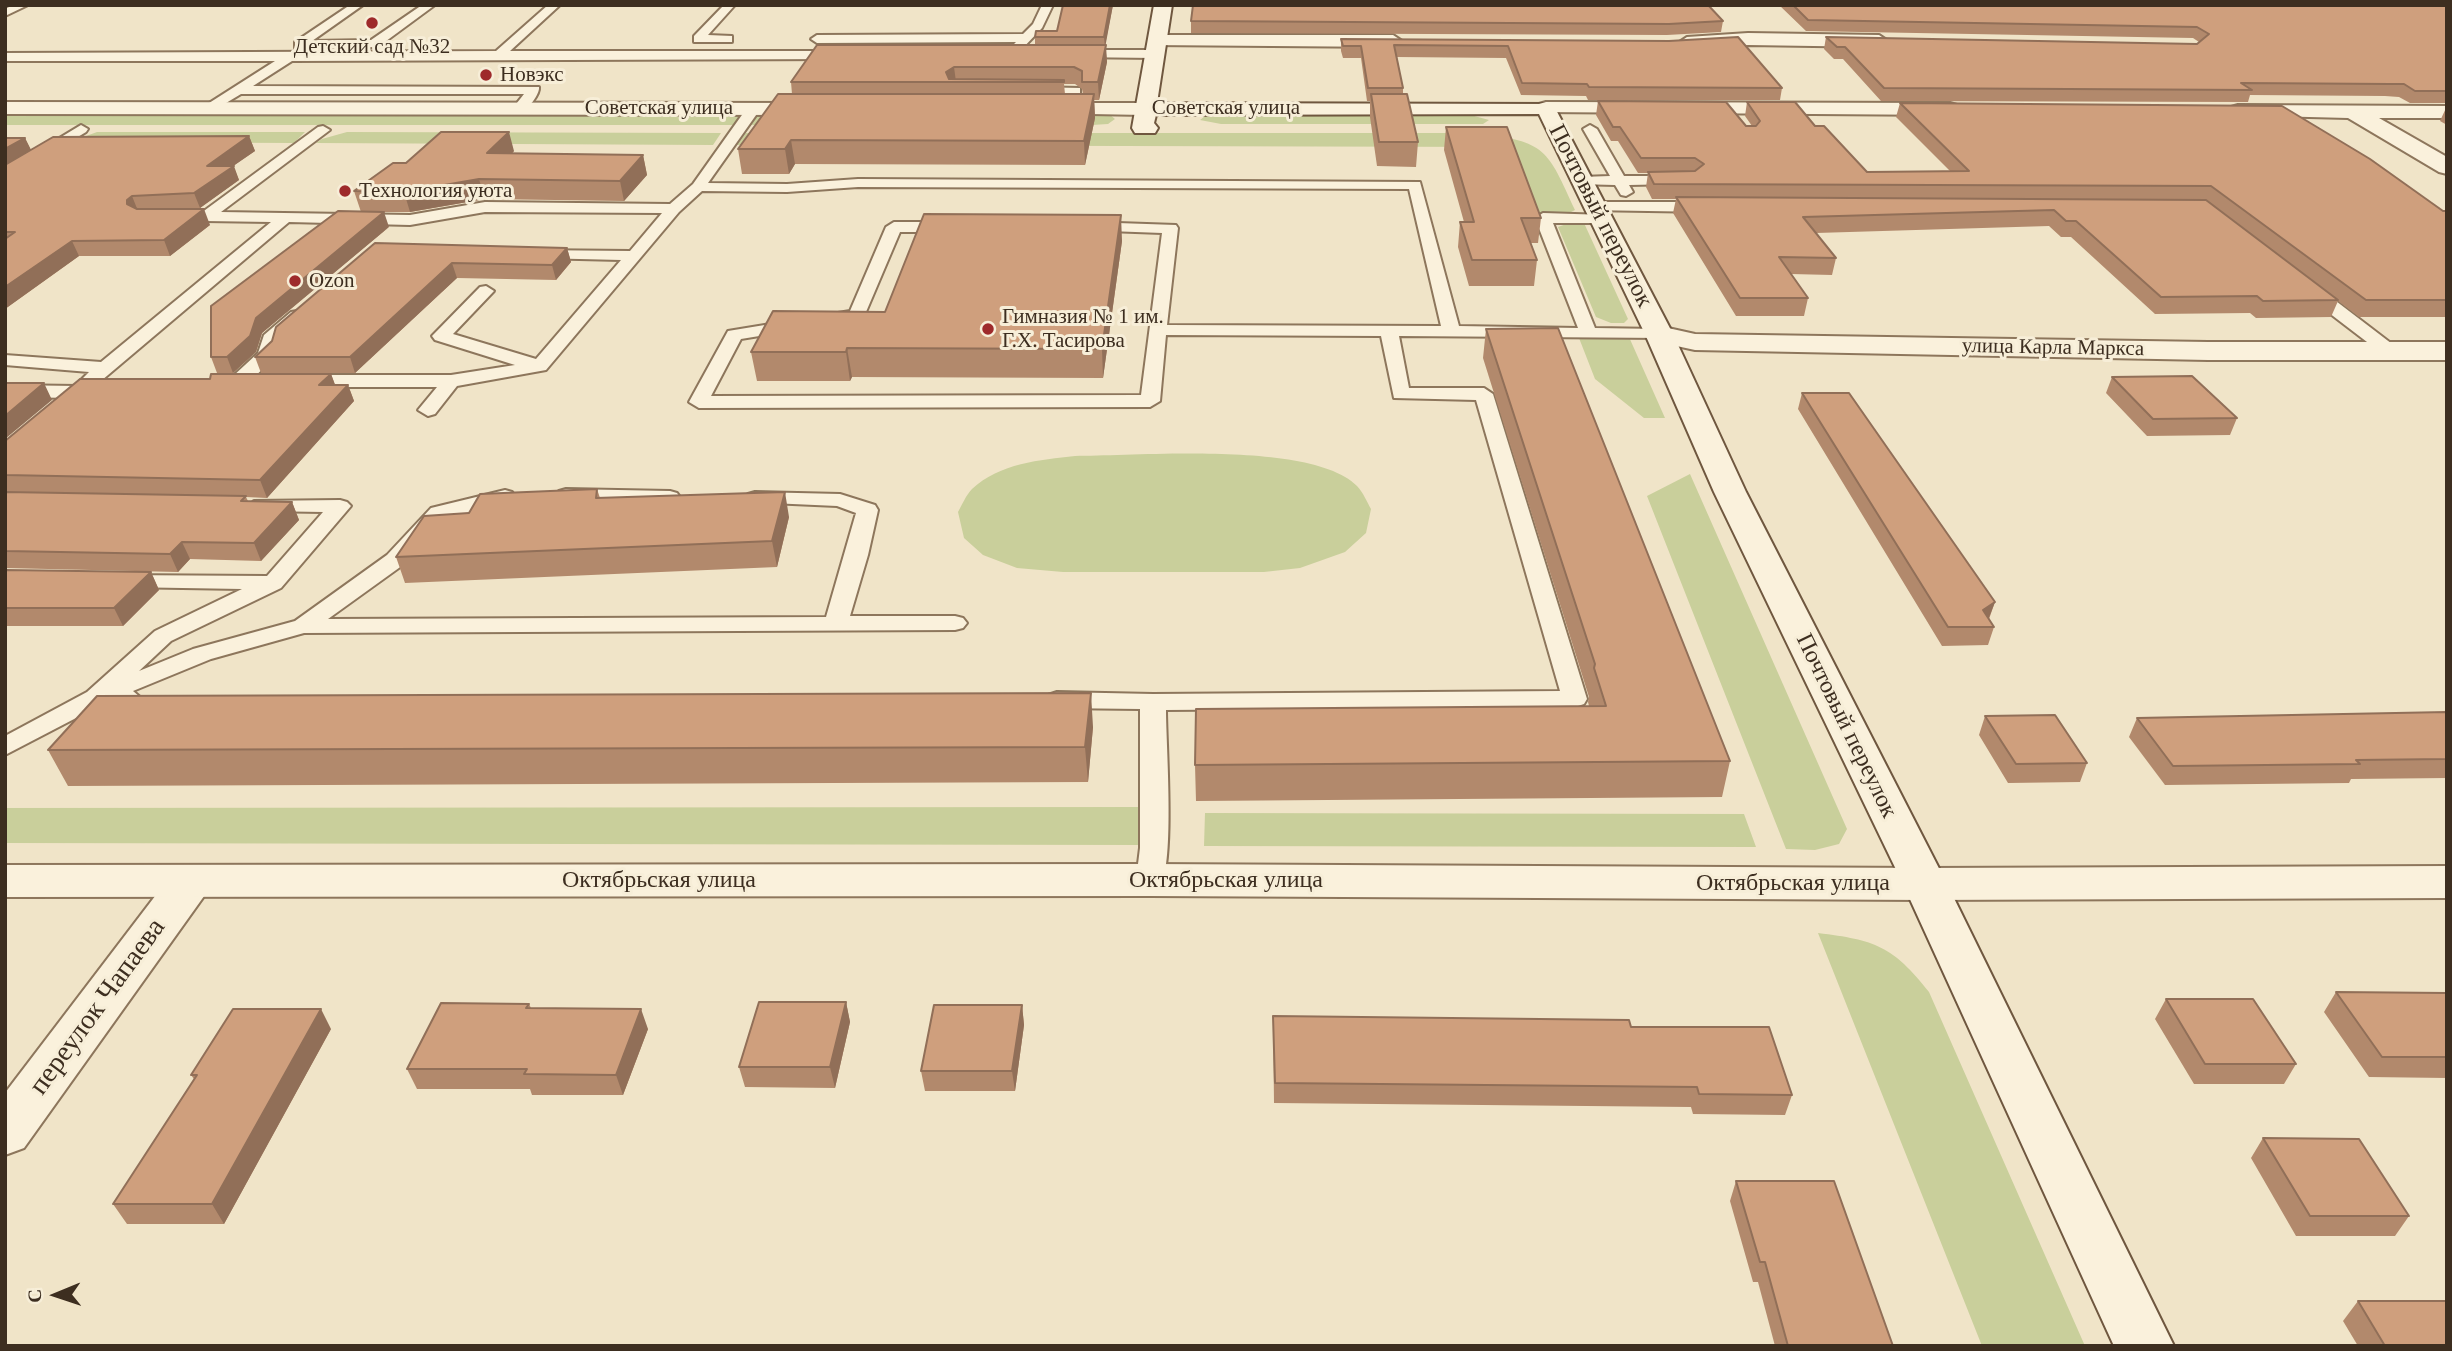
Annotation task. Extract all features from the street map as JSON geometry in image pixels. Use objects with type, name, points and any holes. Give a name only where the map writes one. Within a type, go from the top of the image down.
[{"type":"street","points":[[1144,118],[1163,5]]},
{"type":"street","points":[[1667,44],[1748,39],[1901,42]]},
{"type":"street","points":[[1156,47],[1418,42]]},
{"type":"street","name":"Советская улица","points":[[1020,100],[1144,118],[1555,129]]},
{"type":"street","name":"Советская улица","points":[[5,108],[837,108]]},
{"type":"street","name":"Советская улица","points":[[1037,128],[1144,118],[1546,108],[1965,110]]},
{"type":"street","name":"Почтовый переулок","points":[[1546,108],[1659,334],[1730,492],[1925,884],[2144,1346]]},
{"type":"street","points":[[2214,110],[2447,112]]},
{"type":"street","points":[[2352,111],[2447,167]]},
{"type":"street","points":[[43,130],[108,130]]},
{"type":"street","points":[[282,130],[351,130]]},
{"type":"street","name":"Советская улица","points":[[656,130],[820,130]]},
{"type":"street","name":"улица Карла Маркса","points":[[1659,334],[1708,342],[2447,351]]},
{"type":"street","name":"Октябрьская улица","points":[[5,881],[1150,880],[1925,884],[2447,882]]},
{"type":"street","name":"переулок Чапаева","points":[[5,1133],[191,881]]},
{"type":"lane","points":[[5,13],[23,5]]},
{"type":"lane","points":[[358,5],[299,45],[374,44],[430,5]]},
{"type":"lane","points":[[499,55],[555,5]]},
{"type":"lane","points":[[730,5],[698,39],[739,39]]},
{"type":"lane","points":[[1010,54],[1038,26],[1048,5]]},
{"type":"lane","points":[[807,39],[1026,38]]},
{"type":"lane","points":[[1060,54],[1156,47]]},
{"type":"lane","points":[[996,54],[1035,54]]},
{"type":"lane","points":[[5,57],[858,55]]},
{"type":"lane","points":[[211,108],[289,57]]},
{"type":"lane","points":[[238,90],[534,90],[520,108]]},
{"type":"lane","points":[[312,303],[270,339],[267,355],[232,381],[451,381],[540,366],[674,209],[698,187],[754,108]]},
{"type":"lane","points":[[1730,109],[1742,126]]},
{"type":"lane","points":[[1590,129],[1630,199]]},
{"type":"lane","points":[[5,177],[81,130]]},
{"type":"lane","points":[[323,130],[199,216],[411,220],[485,207],[674,209]]},
{"type":"lane","points":[[1581,181],[1692,180]]},
{"type":"lane","points":[[698,187],[787,188],[858,183],[1415,185],[1451,331]]},
{"type":"lane","points":[[1589,334],[1543,218],[1597,212],[1718,207]]},
{"type":"lane","points":[[56,409],[285,218]]},
{"type":"lane","points":[[393,235],[411,220]]},
{"type":"lane","points":[[963,227],[894,227],[857,315],[734,335],[699,402],[1150,401],[1170,228],[1073,228]]},
{"type":"lane","points":[[525,253],[634,256]]},
{"type":"lane","points":[[2292,276],[2390,351]]},
{"type":"lane","points":[[486,291],[441,336],[540,366]]},
{"type":"lane","points":[[1158,330],[1659,334]]},
{"type":"lane","points":[[1029,700],[1153,702],[1574,699],[1484,394],[1401,394],[1389,331]]},
{"type":"lane","points":[[5,360],[106,368]]},
{"type":"lane","points":[[428,410],[451,381]]},
{"type":"lane","points":[[5,391],[121,382]]},
{"type":"lane","points":[[303,626],[394,560],[439,513],[510,495],[689,497]]},
{"type":"lane","points":[[730,498],[840,500],[867,510],[857,555],[836,623]]},
{"type":"lane","points":[[96,697],[163,636],[273,583],[340,506],[243,504]]},
{"type":"lane","points":[[99,579],[273,583]]},
{"type":"lane","points":[[5,747],[96,697],[202,654],[303,626],[955,623]]},
{"type":"lane","points":[[96,697],[152,697]]},
{"type":"lane","points":[[1150,880],[1154,848],[1153,702]]},
{"type":"green space","points":[[5,113],[1109,114],[1115,119],[1108,124],[1092,125],[5,125]]},
{"type":"green space","points":[[1209,113],[1467,114],[1489,120],[1483,124],[1221,124],[1200,120]]},
{"type":"green space","points":[[97,132],[305,132],[294,143],[70,142]]},
{"type":"green space","points":[[347,132],[721,133],[713,145],[316,143]]},
{"type":"green space","points":[[746,133],[1477,133],[1518,140],[1542,152],[1558,174],[1575,210],[1569,213],[1535,213],[1509,147],[737,145]]},
{"type":"green space","points":[[1572,222],[1584,223],[1628,319],[1624,323],[1611,323],[1596,317],[1558,227]]},
{"type":"green space","points":[[1629,337],[1665,418],[1644,418],[1595,379],[1579,338]]},
{"type":"green space","points":[[1224,454],[1303,462],[1335,472],[1359,488],[1371,509],[1366,533],[1345,552],[1300,568],[1264,572],[1063,572],[1017,568],[983,555],[964,538],[958,512],[970,491],[983,480],[1021,464],[1075,456]]},
{"type":"green space","points":[[1690,474],[1847,829],[1839,844],[1815,850],[1786,849],[1647,496]]},
{"type":"green space","points":[[1142,807],[1140,845],[5,843],[5,808]]},
{"type":"green space","points":[[1205,813],[1744,814],[1756,847],[1204,846]]},
{"type":"green space","points":[[1818,933],[1854,939],[1881,948],[1904,964],[1929,992],[2085,1346],[1982,1346]]},
{"type":"building","points":[[1063,5],[1110,5],[1104,37],[1035,37],[1036,31],[1057,31]]},
{"type":"building","points":[[1193,5],[1708,5],[1723,21],[1669,24],[1191,21]]},
{"type":"building","points":[[1793,5],[2447,5],[2447,91],[2415,91],[2404,84],[2241,83],[2252,90],[1884,88],[1845,47],[1837,47],[1826,37],[2197,44],[2209,34],[2197,27],[1808,20]]},
{"type":"building","points":[[1738,37],[1782,88],[1589,87],[1587,84],[1522,83],[1508,46],[1394,45],[1403,88],[1368,88],[1361,46],[1343,46],[1341,39],[1669,41]]},
{"type":"building","points":[[817,45],[1106,45],[1098,82],[1082,82],[1082,71],[1074,67],[954,67],[946,72],[949,79],[1064,82],[791,82]]},
{"type":"building","points":[[778,94],[1094,94],[1084,141],[791,140],[785,149],[738,149]]},
{"type":"building","points":[[1371,94],[1407,94],[1418,142],[1379,142]]},
{"type":"building","points":[[1598,101],[1726,102],[1746,126],[1756,126],[1760,121],[1747,102],[1795,102],[1815,126],[1824,126],[1867,172],[1969,171],[1900,103],[2282,106],[2370,159],[2443,211],[2447,211],[2447,300],[2366,300],[2211,186],[1654,184],[1648,172],[1695,171],[1704,164],[1695,158],[1641,158],[1620,127],[1613,127]]},
{"type":"building","points":[[1446,127],[1507,127],[1541,218],[1521,218],[1537,260],[1472,260],[1460,222],[1474,222]]},
{"type":"building","points":[[441,132],[509,132],[487,153],[643,155],[620,181],[479,179],[404,192],[354,191],[393,163],[406,163]]},
{"type":"building","points":[[249,136],[207,166],[234,166],[194,193],[132,196],[127,200],[127,204],[137,209],[204,209],[164,240],[72,241],[5,287],[5,239],[15,232],[5,232],[5,165],[53,137]]},
{"type":"building","points":[[5,138],[25,138],[5,149]]},
{"type":"building","points":[[1676,197],[2206,200],[2338,300],[2263,301],[2257,296],[2161,297],[2076,221],[2066,221],[2054,210],[1803,217],[1836,258],[1779,257],[1808,298],[1740,298]]},
{"type":"building","points":[[338,211],[384,212],[256,318],[250,336],[227,357],[211,357],[211,306]]},
{"type":"building","points":[[924,214],[1121,215],[1102,349],[847,348],[846,352],[751,352],[773,311],[885,312]]},
{"type":"building","points":[[375,243],[567,248],[552,265],[452,263],[350,357],[255,357],[272,341],[276,327]]},
{"type":"building","points":[[1558,328],[1730,761],[1195,765],[1196,709],[1606,706],[1595,664],[1486,329]]},
{"type":"building","points":[[211,374],[331,374],[319,385],[348,385],[260,480],[5,475],[5,441],[80,379],[210,379]]},
{"type":"building","points":[[2192,376],[2237,418],[2153,419],[2112,377]]},
{"type":"building","points":[[5,383],[44,383],[5,416]]},
{"type":"building","points":[[1802,393],[1849,393],[1995,602],[1983,610],[1994,627],[1948,627]]},
{"type":"building","points":[[597,489],[596,498],[785,492],[772,541],[396,557],[424,516],[469,513],[480,494]]},
{"type":"building","points":[[5,492],[246,496],[241,501],[292,502],[254,543],[182,542],[170,554],[5,551]]},
{"type":"building","points":[[5,570],[151,572],[114,608],[5,608]]},
{"type":"building","points":[[1091,693],[1085,747],[48,750],[97,696]]},
{"type":"building","points":[[2447,712],[2447,759],[2356,760],[2360,764],[2173,766],[2137,718]]},
{"type":"building","points":[[2055,715],[2087,763],[2016,764],[1985,716]]},
{"type":"building","points":[[2336,992],[2447,993],[2447,1057],[2382,1057]]},
{"type":"building","points":[[2166,999],[2253,999],[2296,1064],[2205,1064]]},
{"type":"building","points":[[759,1002],[846,1002],[830,1067],[739,1067]]},
{"type":"building","points":[[441,1003],[529,1004],[526,1008],[641,1009],[616,1075],[524,1074],[527,1069],[407,1069]]},
{"type":"building","points":[[934,1005],[1022,1005],[1012,1071],[921,1071]]},
{"type":"building","points":[[233,1009],[321,1009],[212,1204],[113,1204],[197,1075],[191,1075]]},
{"type":"building","points":[[1273,1016],[1629,1020],[1631,1027],[1769,1027],[1792,1095],[1699,1094],[1697,1087],[1275,1083]]},
{"type":"building","points":[[2263,1138],[2359,1139],[2409,1216],[2310,1216]]},
{"type":"building","points":[[1736,1181],[1834,1181],[1893,1346],[1788,1346],[1765,1262],[1760,1262]]},
{"type":"building","points":[[2358,1301],[2447,1301],[2447,1346],[2385,1346]]},
{"type":"place","name":"Детский сад №32","points":[[372,23]]},
{"type":"place","name":"Новэкс","points":[[486,75]]},
{"type":"place","name":"Технология уюта","points":[[345,191]]},
{"type":"place","name":"Ozon","points":[[295,281]]},
{"type":"place","name":"Гимназия № 1 им. Г.Х. Тасирова","points":[[988,329]]}]
